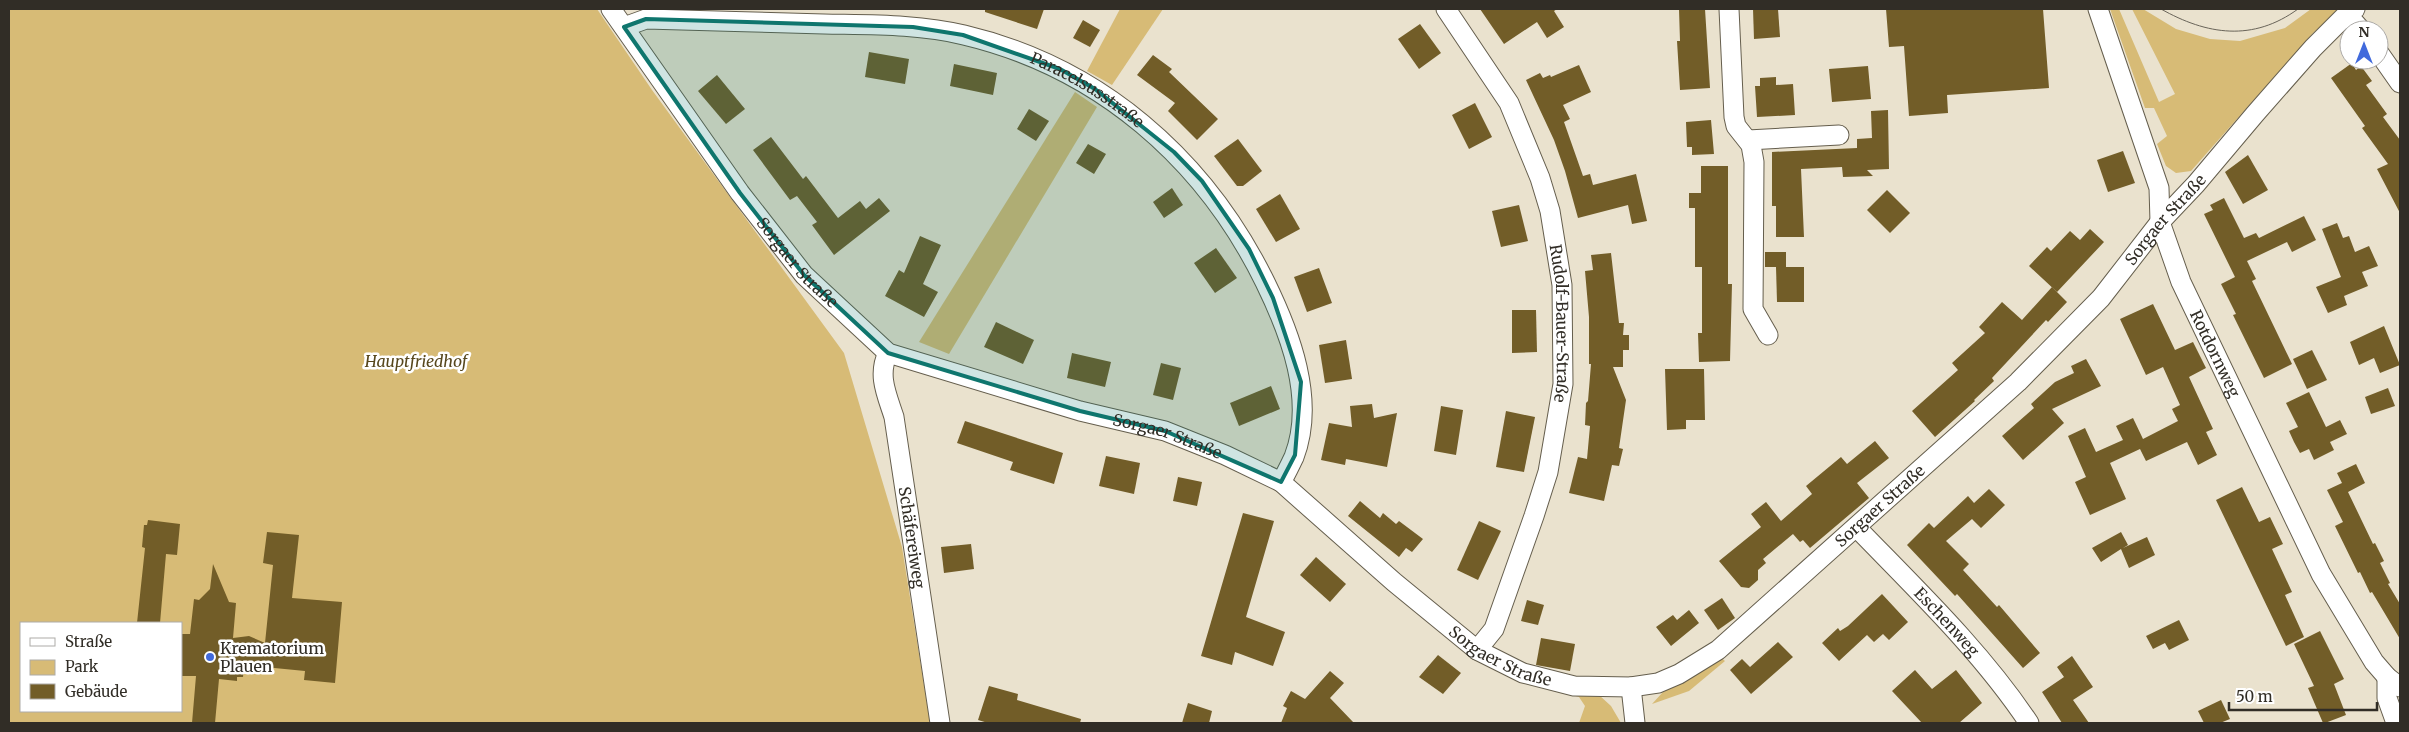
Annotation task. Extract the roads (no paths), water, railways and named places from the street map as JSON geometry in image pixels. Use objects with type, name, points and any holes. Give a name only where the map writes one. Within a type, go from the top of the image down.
[{"type":"street","name":"Sorgaer Straße","points":[[611,9],[740,194],[804,275],[888,353],[1080,411],[1165,431],[1225,455],[1281,482],[1394,582],[1477,650],[1523,674],[1574,686],[1631,687],[1658,683],[1679,674],[1718,650],[1857,528],[2018,382],[2101,298],[2160,222],[2196,184],[2287,77],[2351,11]]},
{"type":"street","name":"Rudolf-Bauer-Straße","points":[[1446,9],[1509,103],[1540,178],[1551,219],[1562,284],[1563,384],[1548,472],[1494,629],[1477,650]]},
{"type":"street","points":[[1729,9],[1734,117],[1736,126],[1748,140],[1754,162],[1753,309],[1768,334]]},
{"type":"street","name":"Rotdornweg","points":[[2098,9],[2159,188],[2160,222],[2181,282],[2321,574],[2374,662],[2394,682],[2387,698],[2396,723]]},
{"type":"street","name":"Paracelsusstraße","points":[[624,27],[646,19],[913,28],[963,35],[1022,53],[1060,69],[1095,89],[1142,124],[1202,181],[1249,249],[1273,298],[1293,349],[1301,382],[1301,420],[1295,455],[1281,482]]},
{"type":"street","points":[[2389,67],[2400,83]]},
{"type":"street","points":[[1748,140],[1839,135]]},
{"type":"street","name":"Schäfereiweg","points":[[888,353],[882,364],[884,385],[894,417],[940,723]]},
{"type":"street","name":"Eschenweg","points":[[1857,528],[1928,602],[1996,679],[2028,723]]},
{"type":"street","points":[[1631,687],[1635,723]]},
{"type":"tram line","points":[[2161,9],[2195,25],[2230,31],[2264,27],[2281,20],[2298,9]]},
{"type":"place","name":"Krematorium Plauen","points":[[210,657]]},
{"type":"park label","name":"Hauptfriedhof","points":[[416,361]]}]
